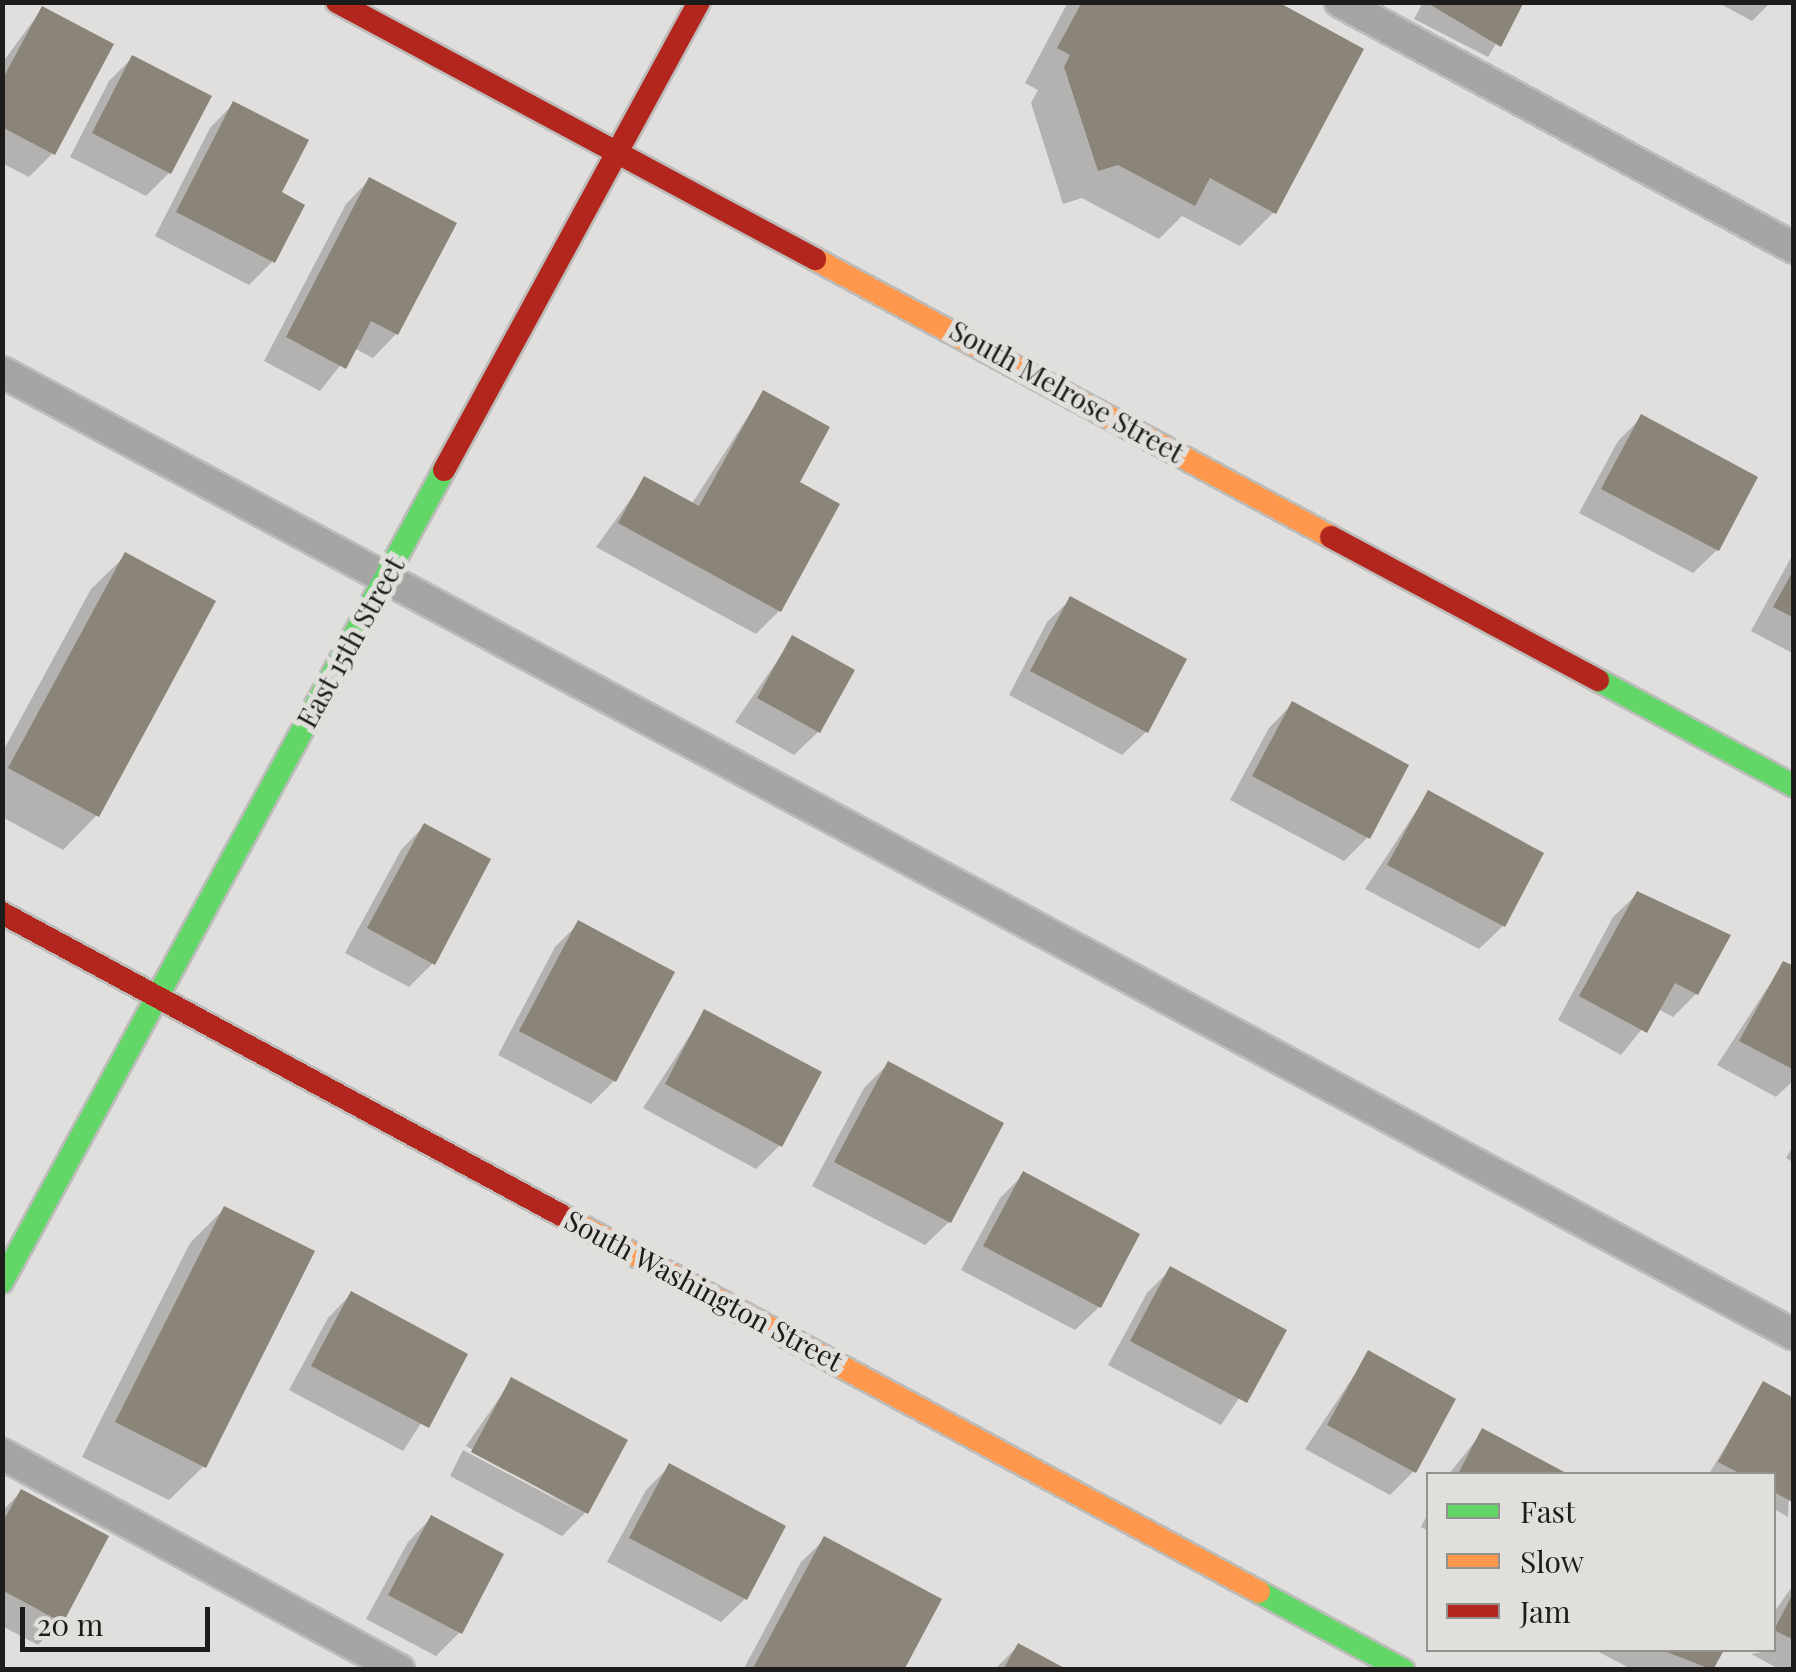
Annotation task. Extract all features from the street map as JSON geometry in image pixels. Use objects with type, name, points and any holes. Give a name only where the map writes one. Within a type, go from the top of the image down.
[{"type":"street","name":"South Melrose Street","points":[[338,2],[620,148],[1794,786]]},
{"type":"street","name":"East 15th Street","points":[[2,1282],[698,2]]},
{"type":"street","name":"South Washington Street","points":[[2,913],[1403,1670]]},
{"type":"lane","points":[[1340,2],[1794,248]]},
{"type":"lane","points":[[2,372],[388,572],[1794,1335]]},
{"type":"lane","points":[[2,1454],[399,1670]]},
{"type":"building","points":[[1082,2],[1278,2],[1364,49],[1276,214],[1210,178],[1195,206],[1118,165],[1098,171],[1064,67],[1070,55],[1057,48]]},
{"type":"building","points":[[1426,2],[1524,2],[1501,47]]},
{"type":"building","points":[[42,6],[114,44],[55,155],[2,127],[2,80]]},
{"type":"building","points":[[132,55],[212,96],[171,174],[92,133]]},
{"type":"building","points":[[233,101],[309,140],[282,192],[305,205],[275,263],[176,212]]},
{"type":"building","points":[[369,177],[457,223],[398,335],[371,321],[346,369],[286,337]]},
{"type":"building","points":[[763,390],[830,427],[800,482],[840,504],[781,612],[618,523],[644,476],[699,506]]},
{"type":"building","points":[[1641,414],[1758,477],[1719,551],[1601,489]]},
{"type":"building","points":[[125,552],[216,601],[99,817],[8,768]]},
{"type":"building","points":[[1794,569],[1794,618],[1773,607]]},
{"type":"building","points":[[1070,596],[1187,659],[1148,733],[1030,671]]},
{"type":"building","points":[[792,635],[855,670],[820,733],[757,698]]},
{"type":"building","points":[[1292,701],[1409,765],[1370,839],[1252,776]]},
{"type":"building","points":[[1428,790],[1544,853],[1505,927],[1387,865]]},
{"type":"building","points":[[424,823],[491,859],[435,965],[367,928]]},
{"type":"building","points":[[1637,891],[1731,935],[1698,995],[1675,983],[1647,1033],[1579,996]]},
{"type":"building","points":[[578,920],[675,972],[616,1082],[519,1031]]},
{"type":"building","points":[[1783,961],[1794,966],[1794,1070],[1739,1041]]},
{"type":"building","points":[[704,1009],[822,1072],[782,1147],[665,1084]]},
{"type":"building","points":[[888,1061],[1004,1123],[951,1223],[834,1162]]},
{"type":"building","points":[[1023,1171],[1140,1234],[1101,1308],[983,1246]]},
{"type":"building","points":[[224,1206],[315,1251],[206,1468],[115,1422]]},
{"type":"building","points":[[1170,1266],[1287,1330],[1247,1403],[1130,1341]]},
{"type":"building","points":[[351,1291],[468,1354],[429,1428],[311,1366]]},
{"type":"building","points":[[1368,1350],[1456,1399],[1416,1473],[1327,1425]]},
{"type":"building","points":[[511,1377],[628,1440],[588,1514],[471,1452]]},
{"type":"building","points":[[1763,1381],[1794,1398],[1794,1503],[1776,1493],[1776,1472],[1737,1472],[1718,1462]]},
{"type":"building","points":[[1482,1428],[1564,1472],[1459,1472]]},
{"type":"building","points":[[669,1463],[786,1526],[747,1600],[629,1538]]},
{"type":"building","points":[[21,1489],[109,1536],[63,1623],[2,1590],[2,1523]]},
{"type":"building","points":[[431,1515],[504,1554],[462,1634],[388,1595]]},
{"type":"building","points":[[824,1536],[942,1599],[904,1670],[752,1670]]},
{"type":"building","points":[[1794,1591],[1794,1640],[1776,1631]]},
{"type":"building","points":[[1018,1643],[1068,1670],[1003,1670]]},
{"type":"building","points":[[1667,1652],[1723,1652],[1713,1670]]},
{"type":"traffic: fast","points":[[2,1282],[444,470]]},
{"type":"traffic: fast","points":[[1598,680],[1794,786]]},
{"type":"traffic: fast","points":[[1259,1592],[1403,1670]]},
{"type":"traffic: slow","points":[[815,259],[1331,537]]},
{"type":"traffic: slow","points":[[561,1215],[1259,1592]]},
{"type":"traffic: jam","points":[[337,2],[815,259]]},
{"type":"traffic: jam","points":[[444,470],[699,2]]},
{"type":"traffic: jam","points":[[1331,537],[1598,680]]},
{"type":"traffic: jam","points":[[2,913],[561,1215]]}]
